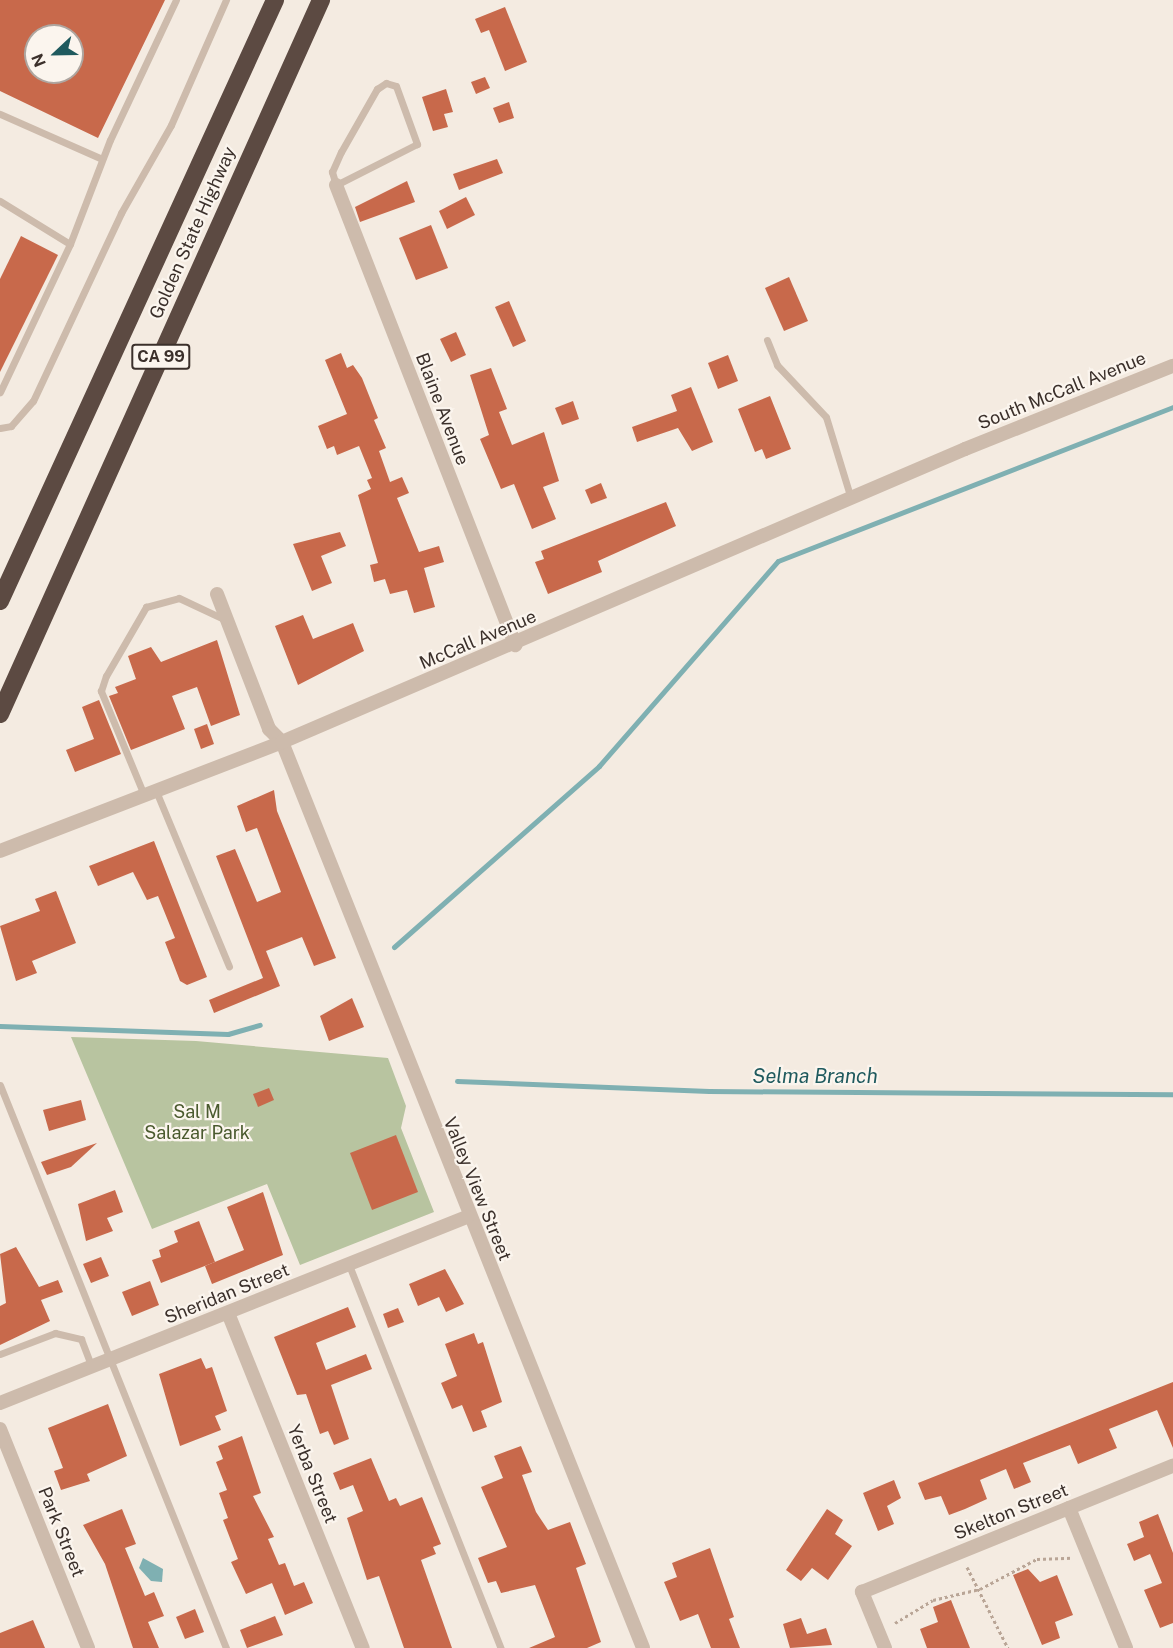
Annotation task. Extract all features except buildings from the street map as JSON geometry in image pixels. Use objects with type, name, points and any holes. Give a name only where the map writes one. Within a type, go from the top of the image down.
[{"type":"highway","name":"Golden State Highway","points":[[0,601],[275,0]]},
{"type":"highway","name":"Golden State Highway","points":[[0,714],[321,0]]},
{"type":"street","name":"Blaine Avenue","points":[[336,185],[515,645]]},
{"type":"street","name":"South McCall Avenue","points":[[965,449],[1173,366]]},
{"type":"street","name":"McCall Avenue","points":[[0,852],[282,741],[515,645],[965,449]]},
{"type":"street","name":"Valley View Street","points":[[217,594],[269,729],[282,741],[467,1217],[643,1648]]},
{"type":"street","name":"Sheridan Street","points":[[0,1403],[467,1217]]},
{"type":"street","name":"Yerba Street","points":[[228,1313],[363,1648]]},
{"type":"street","name":"Park Street","points":[[0,1429],[88,1648]]},
{"type":"street","name":"Skelton Street","points":[[885,1648],[862,1592],[1173,1466]]},
{"type":"street","points":[[1069,1508],[1126,1648]]},
{"type":"lane","points":[[0,392],[70,244],[102,159],[176,0]]},
{"type":"lane","points":[[0,428],[11,426],[33,401],[121,213],[171,125],[226,0]]},
{"type":"lane","points":[[396,86],[417,144],[336,185],[332,172],[376,89],[396,86]]},
{"type":"lane","points":[[0,114],[102,159]]},
{"type":"lane","points":[[0,201],[70,244]]},
{"type":"lane","points":[[767,340],[777,365],[826,417],[850,499]]},
{"type":"lane","points":[[227,620],[179,598],[146,607],[123,640],[101,691],[229,966]]},
{"type":"lane","points":[[0,1085],[226,1648]]},
{"type":"lane","points":[[349,1265],[501,1648]]},
{"type":"lane","points":[[0,1354],[55,1333],[81,1339],[92,1367]]},
{"type":"path","points":[[895,1623],[944,1595],[977,1589],[1037,1559],[1072,1558]]},
{"type":"path","points":[[967,1567],[977,1589],[999,1621],[1008,1648]]},
{"type":"green space","name":"Sal M Salazar Park","points":[[71,1037],[196,1041],[388,1058],[406,1106],[401,1128],[434,1212],[300,1265],[267,1184],[152,1229]]},
{"type":"water","points":[[143,1558],[163,1569],[162,1582],[151,1581],[139,1568]]},
{"type":"waterway","points":[[394,947],[599,766],[778,561],[1173,407]]},
{"type":"waterway","points":[[0,1026],[228,1034],[260,1025]]},
{"type":"waterway","name":"Selma Branch","points":[[457,1081],[709,1091],[1173,1094]]}]
